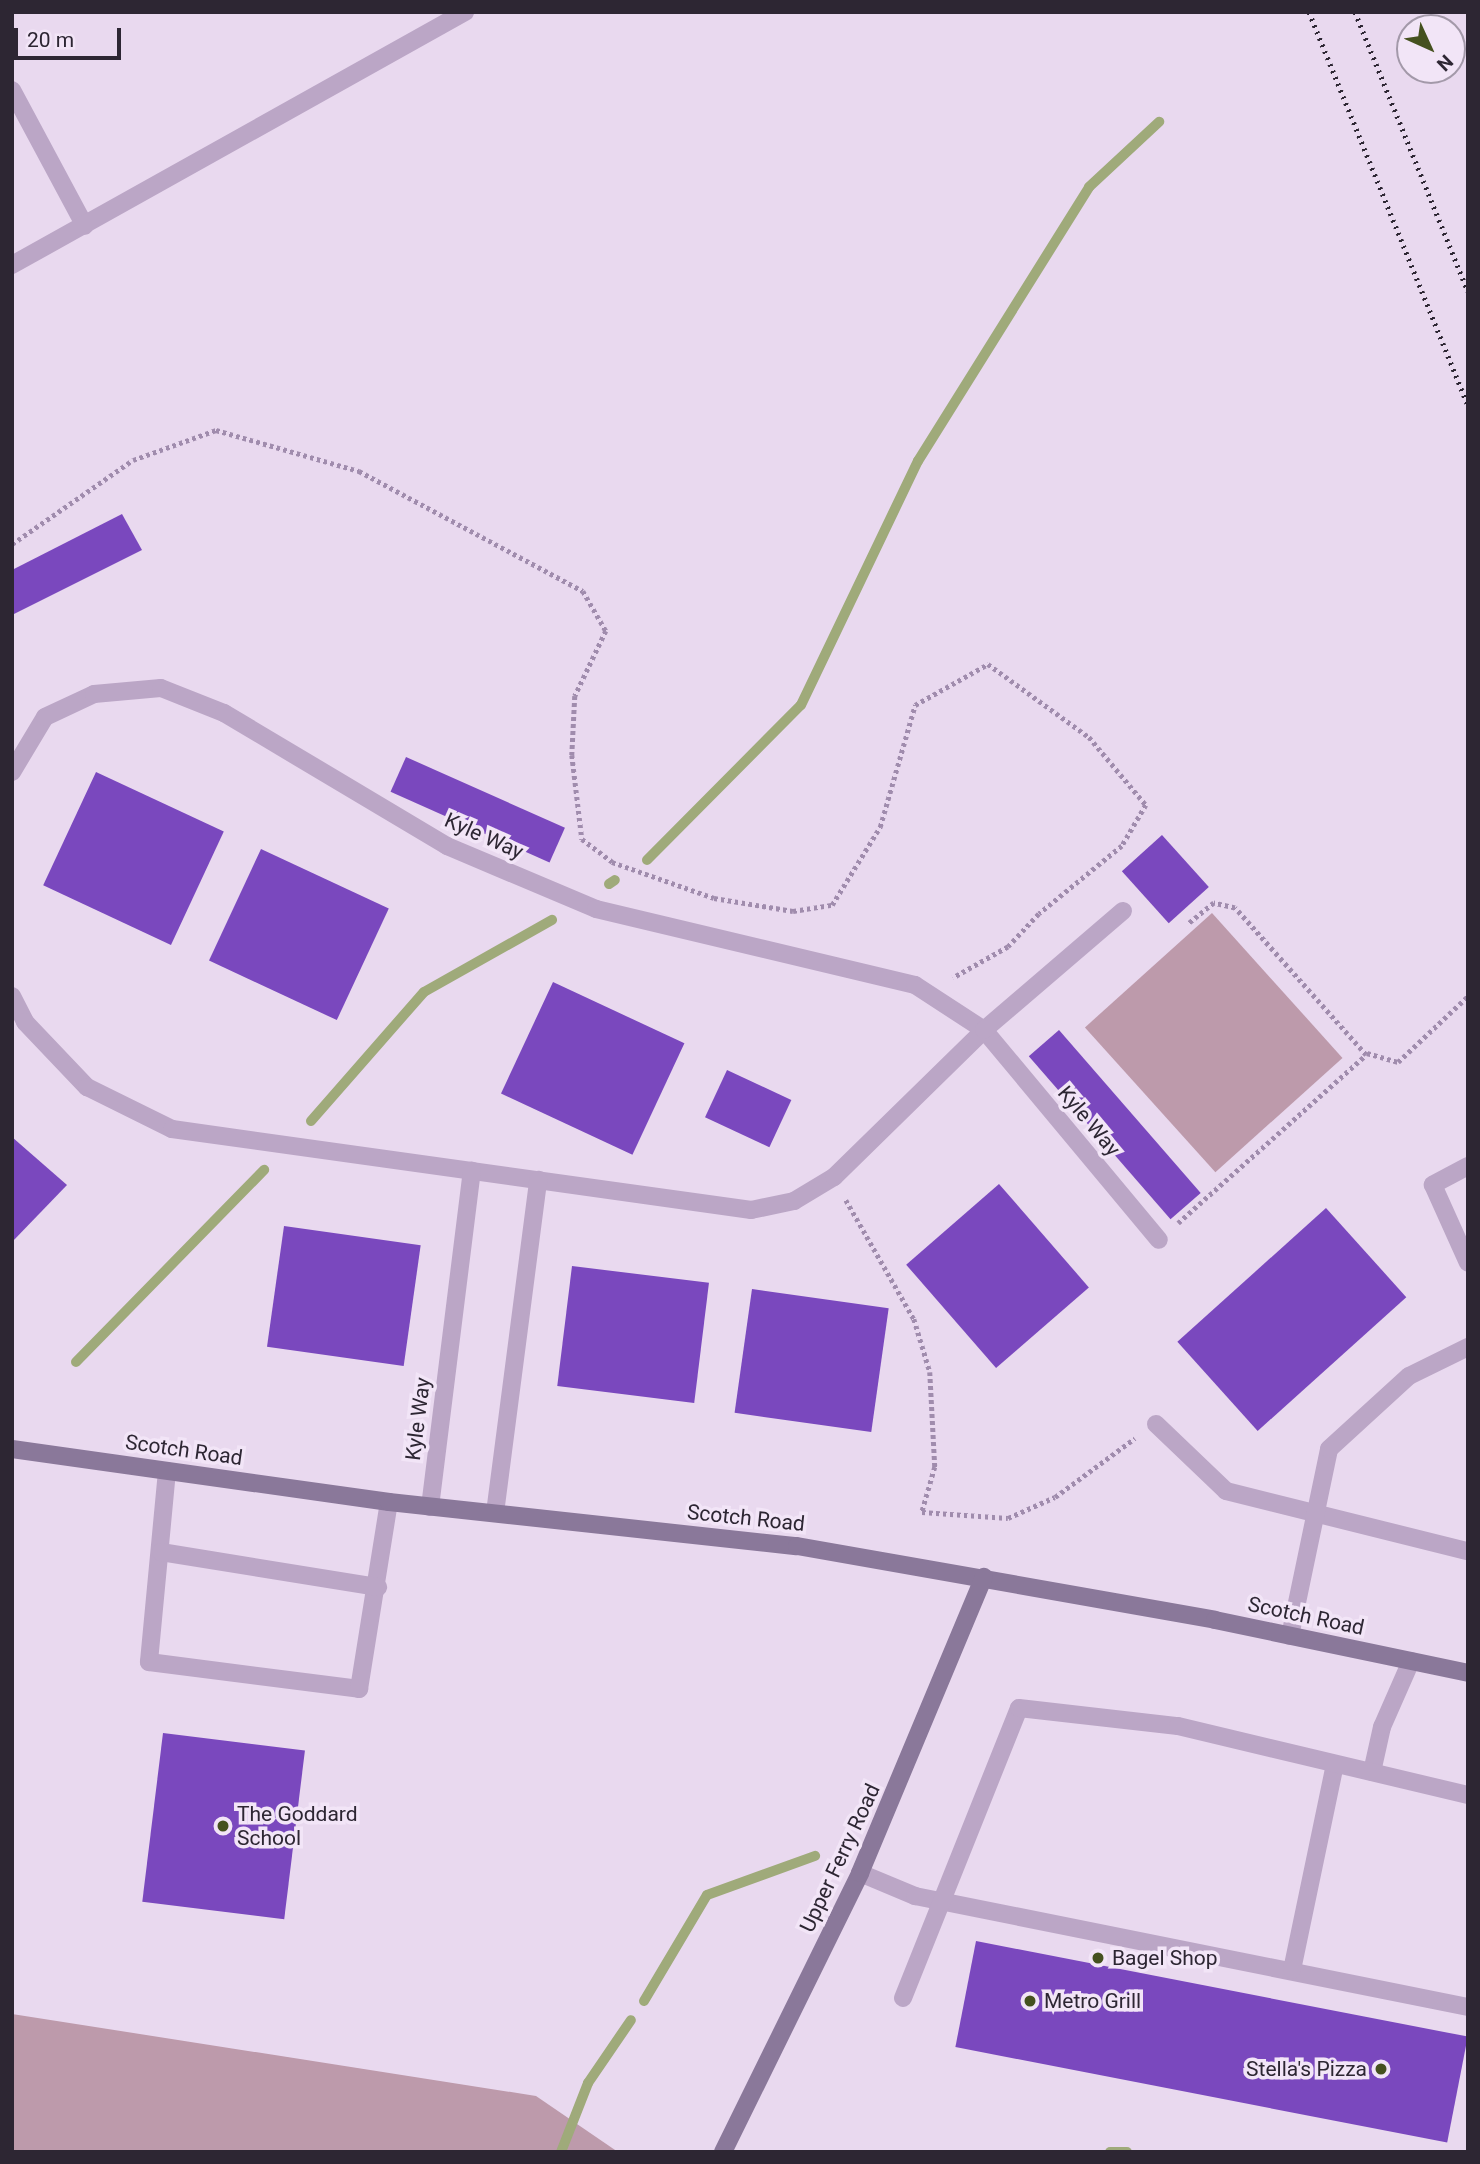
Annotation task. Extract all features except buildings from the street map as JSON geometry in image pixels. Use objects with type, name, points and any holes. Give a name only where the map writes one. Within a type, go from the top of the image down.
[{"type":"main road","name":"Scotch Road","points":[[12,1449],[389,1502],[797,1546],[984,1577],[1468,1673]]},
{"type":"main road","name":"Upper Ferry Road","points":[[723,2152],[860,1873],[984,1577]]},
{"type":"street","points":[[12,265],[465,12]]},
{"type":"street","points":[[12,90],[85,226]]},
{"type":"street","name":"Kyle Way","points":[[12,772],[45,717],[94,694],[161,688],[224,713],[447,846],[596,909],[915,985],[984,1030],[1160,1240]]},
{"type":"street","points":[[12,996],[25,1022],[87,1087],[172,1129],[751,1210],[794,1201],[834,1177],[984,1030],[1123,911]]},
{"type":"street","points":[[1468,1166],[1433,1185],[1468,1262]]},
{"type":"street","name":"Kyle Way","points":[[430,1507],[472,1171]]},
{"type":"street","points":[[495,1513],[538,1180]]},
{"type":"street","points":[[1290,1636],[1329,1449],[1409,1376],[1468,1347]]},
{"type":"street","points":[[1156,1424],[1226,1491],[1468,1551]]},
{"type":"street","points":[[167,1471],[149,1662],[359,1689],[378,1587],[389,1502]]},
{"type":"street","points":[[161,1552],[378,1587]]},
{"type":"street","points":[[1372,1772],[1382,1727],[1411,1661]]},
{"type":"street","points":[[902,1998],[1018,1708],[1178,1726],[1468,1795]]},
{"type":"street","points":[[1292,1970],[1335,1763]]},
{"type":"street","points":[[860,1873],[915,1896],[1467,2004]]},
{"type":"path","points":[[12,544],[133,460],[216,430],[359,471],[583,591],[607,631],[575,696],[572,755],[582,839],[612,862],[714,898],[793,912],[832,905],[880,828],[915,705],[988,664],[1089,737],[1146,805],[1122,846],[1039,914],[1008,947],[954,977],[937,999]]},
{"type":"path","points":[[1160,1240],[1366,1055],[1235,908],[1214,903],[1188,924]]},
{"type":"path","points":[[1361,1049],[1398,1062],[1468,996]]},
{"type":"path","points":[[834,1177],[914,1319],[930,1373],[935,1467],[922,1512],[1008,1518],[1055,1497],[1156,1424]]},
{"type":"shaded area","points":[[1212,913],[1342,1058],[1215,1172],[1085,1027]]},
{"type":"shaded area","points":[[12,2014],[536,2096],[618,2152],[12,2152]]},
{"type":"waterway","points":[[647,860],[801,705],[918,461],[1089,187],[1159,122]]},
{"type":"waterway","points":[[609,884],[615,880]]},
{"type":"waterway","points":[[311,1121],[424,992],[552,920]]},
{"type":"waterway","points":[[76,1362],[264,1170]]},
{"type":"waterway","points":[[644,2001],[707,1895],[815,1856]]},
{"type":"waterway","points":[[561,2152],[588,2083],[631,2020]]},
{"type":"waterway","points":[[1110,2152],[1127,2152]]},
{"type":"railway","points":[[1309,12],[1468,406]]},
{"type":"railway","points":[[1355,12],[1468,291]]},
{"type":"place","name":"The Goddard School","points":[[223,1826]]},
{"type":"place","name":"Bagel Shop","points":[[1098,1958]]},
{"type":"place","name":"Metro Grill","points":[[1030,2001]]},
{"type":"place","name":"Stella's Pizza","points":[[1381,2069]]}]
